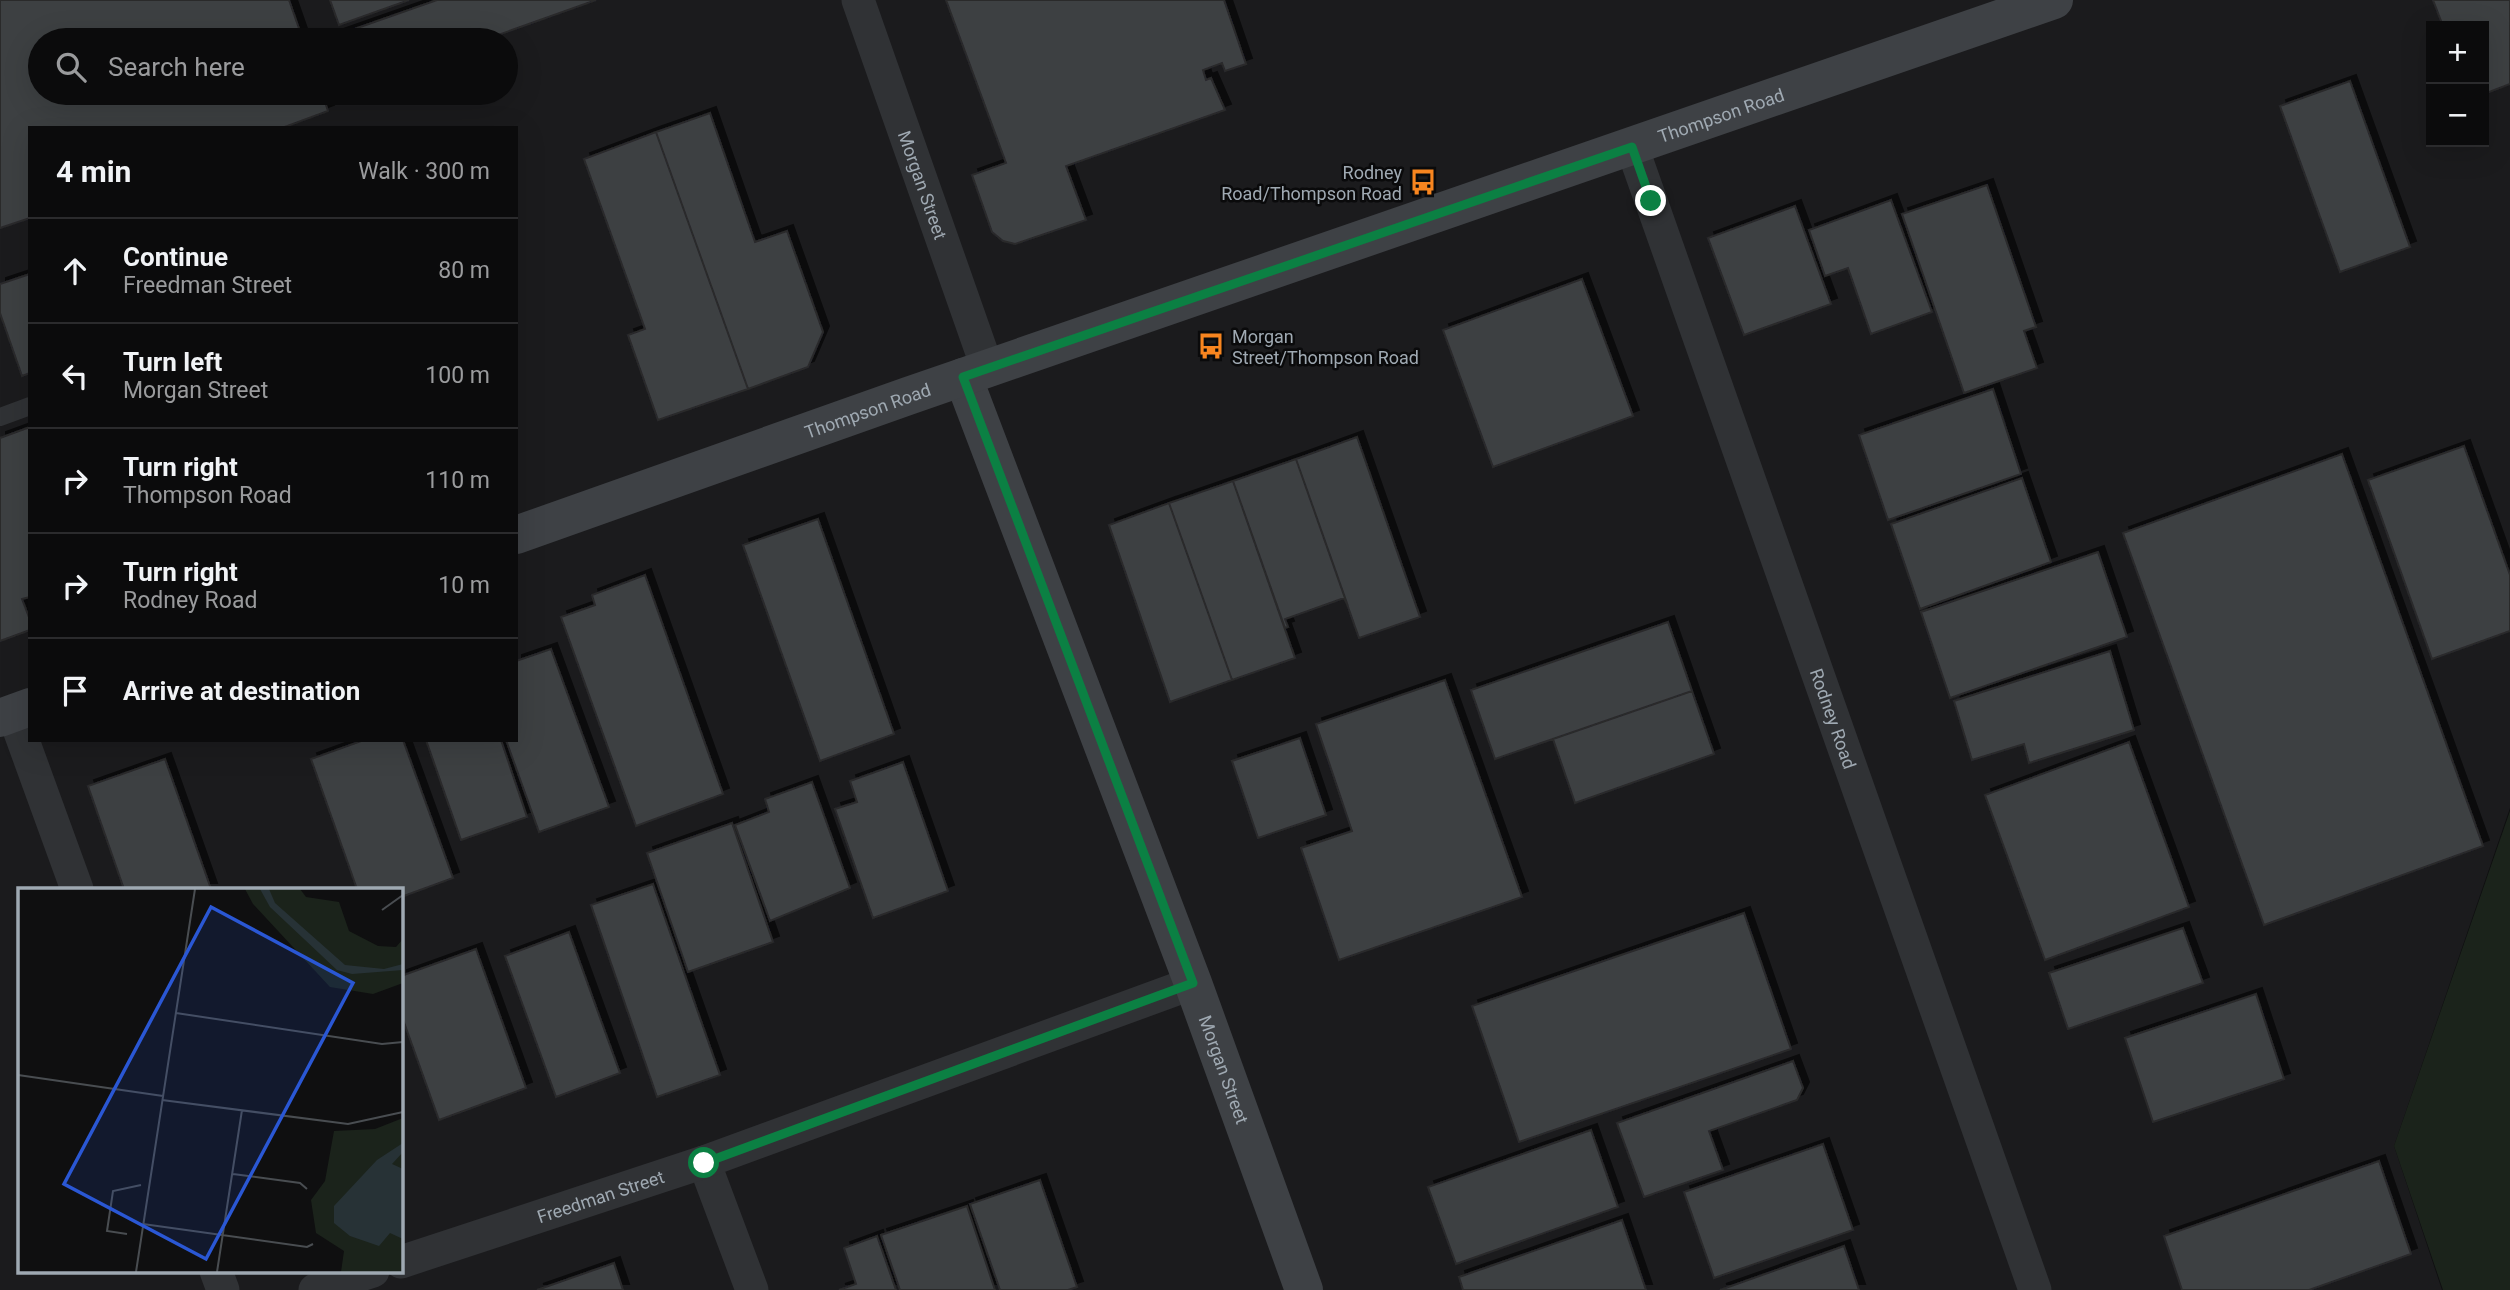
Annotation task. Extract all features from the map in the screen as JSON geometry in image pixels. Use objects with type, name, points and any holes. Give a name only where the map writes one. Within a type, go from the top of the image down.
[{"type":"main road","name":"Thompson Road","points":[[518,534],[2054,0]]},
{"type":"main road","name":"Morgan Street","points":[[976,374],[1304,1290]]},
{"type":"street","name":"Morgan Street","points":[[858,0],[976,374]]},
{"type":"street","name":"Rodney Road","points":[[1632,147],[2035,1290]]},
{"type":"street","points":[[14,713],[77,888]]},
{"type":"street","name":"Freedman Street","points":[[402,1262],[704,1163],[1193,983]]},
{"type":"street","points":[[704,1163],[752,1290]]},
{"type":"street","points":[[216,1272],[223,1290]]},
{"type":"street","points":[[315,1290],[370,1272]]},
{"type":"lane","points":[[0,417],[28,407]]},
{"type":"shaded area","points":[[0,0],[2510,0],[2510,808],[2394,1146],[2442,1290],[0,1290]]},
{"type":"shaded area","points":[[2510,811],[2510,1290],[2443,1290],[2394,1146]]},
{"type":"building","points":[[0,0],[289,0],[299,28],[28,28],[28,105],[326,105],[328,111],[287,126],[28,126],[28,219],[0,228]]},
{"type":"building","points":[[330,0],[409,0],[339,25]]},
{"type":"building","points":[[437,0],[596,0],[518,28],[357,28]]},
{"type":"building","points":[[946,0],[1224,0],[1246,64],[1225,71],[1222,63],[1203,70],[1206,80],[1211,78],[1225,110],[1066,166],[1086,220],[1015,244],[1003,241],[992,232],[972,175],[1006,163]]},
{"type":"building","points":[[2433,0],[2510,0],[2510,84],[2489,92],[2489,21],[2441,21]]},
{"type":"building","points":[[2350,81],[2410,247],[2340,272],[2280,106]]},
{"type":"building","points":[[710,113],[755,242],[787,231],[823,332],[808,367],[748,389],[656,132]]},
{"type":"building","points":[[656,132],[748,389],[658,420],[628,335],[645,329],[584,159]]},
{"type":"building","points":[[1987,185],[2036,327],[2024,331],[2037,368],[1964,393],[1902,214]]},
{"type":"building","points":[[1891,200],[1932,312],[1871,334],[1848,268],[1825,276],[1809,230]]},
{"type":"building","points":[[1795,206],[1831,304],[1744,335],[1708,238]]},
{"type":"building","points":[[28,275],[28,374],[22,376],[0,313],[0,284]]},
{"type":"building","points":[[1582,279],[1633,416],[1493,467],[1443,330]]},
{"type":"building","points":[[1993,389],[2021,474],[1888,520],[1859,435]]},
{"type":"building","points":[[28,428],[28,598],[22,599],[28,615],[28,631],[0,641],[0,438]]},
{"type":"building","points":[[1357,437],[1420,617],[1359,638],[1296,459]]},
{"type":"building","points":[[2464,446],[2510,575],[2510,631],[2432,659],[2368,480]]},
{"type":"building","points":[[2342,454],[2483,846],[2264,925],[2123,533]]},
{"type":"building","points":[[1296,459],[1348,606],[1344,598],[1285,619],[1288,627],[1285,628],[1233,481]]},
{"type":"building","points":[[2022,478],[2051,562],[1920,609],[1891,524]]},
{"type":"building","points":[[1233,481],[1295,658],[1232,680],[1169,503]]},
{"type":"building","points":[[1169,503],[1232,680],[1170,702],[1109,525]]},
{"type":"building","points":[[818,519],[894,734],[820,761],[743,545]]},
{"type":"building","points":[[2098,552],[2127,637],[1950,698],[1921,612]]},
{"type":"building","points":[[645,575],[723,794],[636,826],[561,617],[595,605],[592,595]]},
{"type":"building","points":[[1668,622],[1692,691],[1495,759],[1471,690]]},
{"type":"building","points":[[551,649],[609,807],[539,832],[507,742],[518,742],[518,660]]},
{"type":"building","points":[[2110,651],[2134,730],[2029,763],[2024,744],[1972,760],[1954,701]]},
{"type":"building","points":[[1445,680],[1522,897],[1339,960],[1301,848],[1352,831],[1316,724]]},
{"type":"building","points":[[1692,691],[1714,754],[1575,803],[1553,739]]},
{"type":"building","points":[[1300,738],[1326,815],[1258,838],[1232,761]]},
{"type":"building","points":[[358,742],[404,742],[453,878],[402,897],[402,888],[357,888],[311,759]]},
{"type":"building","points":[[427,742],[502,742],[527,817],[461,840]]},
{"type":"building","points":[[2129,742],[2189,907],[2045,960],[1985,795]]},
{"type":"building","points":[[165,759],[211,888],[124,888],[88,786]]},
{"type":"building","points":[[903,762],[948,891],[873,918],[835,809],[857,802],[850,781]]},
{"type":"building","points":[[812,782],[850,888],[770,921],[735,825],[769,812],[765,799]]},
{"type":"building","points":[[732,823],[773,942],[688,972],[647,853]]},
{"type":"building","points":[[653,884],[720,1075],[657,1097],[591,905]]},
{"type":"building","points":[[1744,913],[1791,1049],[1519,1142],[1472,1006]]},
{"type":"building","points":[[2183,928],[2203,983],[2068,1029],[2049,973]]},
{"type":"building","points":[[569,932],[620,1073],[556,1097],[505,956]]},
{"type":"building","points":[[476,949],[526,1088],[439,1120],[402,1017],[402,976]]},
{"type":"building","points":[[2256,994],[2284,1079],[2153,1122],[2125,1038]]},
{"type":"building","points":[[1793,1061],[1803,1088],[1797,1100],[1709,1131],[1723,1170],[1644,1197],[1617,1123]]},
{"type":"building","points":[[1591,1130],[1618,1207],[1456,1264],[1428,1187]]},
{"type":"building","points":[[1823,1144],[1853,1230],[1714,1278],[1684,1192]]},
{"type":"building","points":[[2379,1161],[2411,1254],[2309,1290],[2182,1290],[2164,1236]]},
{"type":"building","points":[[1040,1180],[1077,1287],[1068,1290],[1000,1290],[970,1204]]},
{"type":"building","points":[[967,1206],[995,1290],[900,1290],[881,1235]]},
{"type":"building","points":[[1622,1220],[1646,1290],[1463,1290],[1459,1277]]},
{"type":"building","points":[[877,1236],[896,1290],[839,1290],[856,1284],[844,1248]]},
{"type":"building","points":[[1844,1246],[1859,1290],[1720,1290]]},
{"type":"building","points":[[614,1263],[623,1290],[537,1290]]},
{"type":"place","name":"Rodney Road/Thompson Road","points":[[1423,182]]},
{"type":"place","name":"Morgan Street/Thompson Road","points":[[1211,346]]},
{"type":"route","points":[[704,1163],[1193,983],[963,377],[1632,147],[1651,201]]}]
